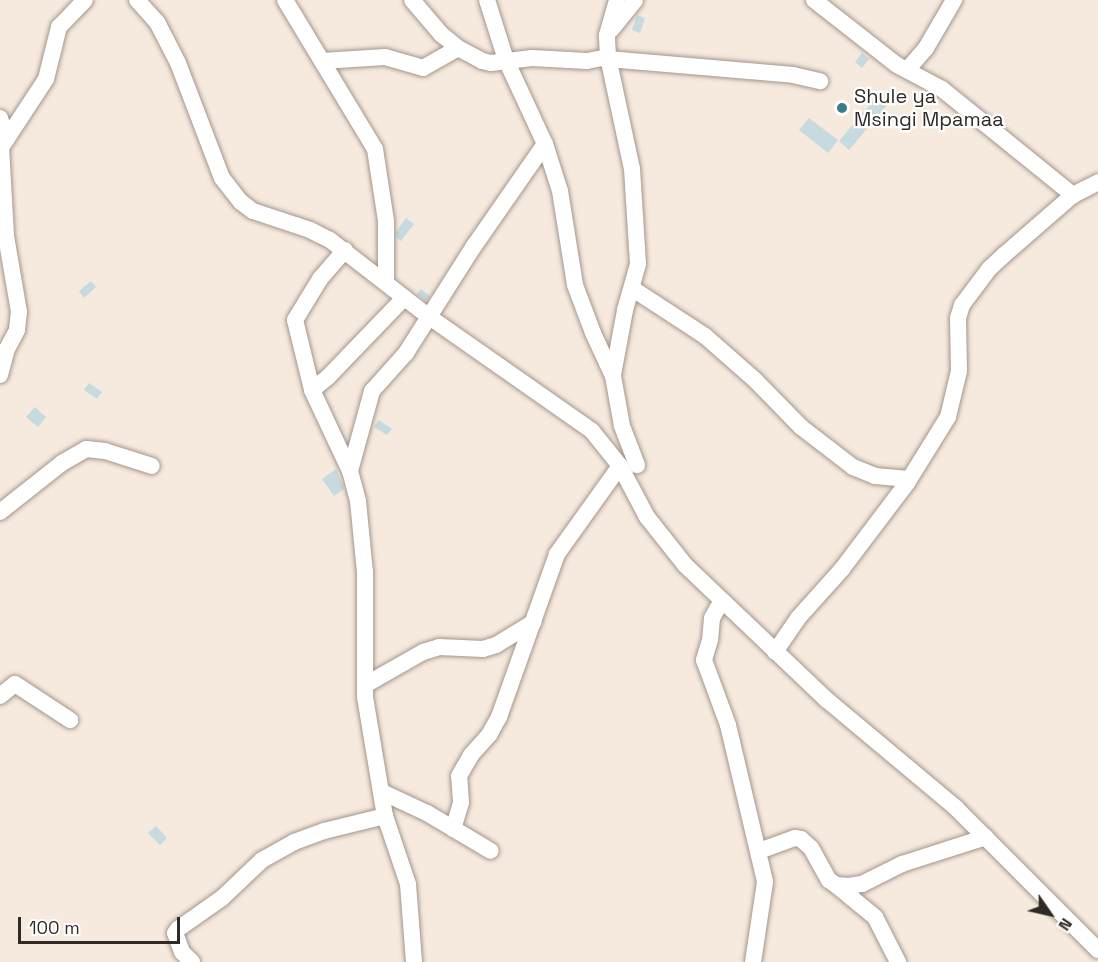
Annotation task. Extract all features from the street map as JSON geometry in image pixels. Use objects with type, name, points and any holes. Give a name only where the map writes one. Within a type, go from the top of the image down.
[{"type":"street","points":[[3,145],[46,79],[59,27],[85,0]]},
{"type":"street","points":[[137,0],[157,22],[178,63],[206,141],[231,192],[253,211],[310,230],[345,250],[428,316],[573,416],[628,465]]},
{"type":"street","points":[[285,0],[375,149],[386,221],[386,284]]},
{"type":"street","points":[[412,0],[441,34],[458,48],[482,61],[491,63],[532,58],[586,61],[608,58],[793,75],[820,81]]},
{"type":"street","points":[[487,0],[506,60],[545,144],[564,206],[575,285],[593,333],[613,375],[628,465],[647,517],[685,565],[721,602],[827,700],[957,808],[1098,950]]},
{"type":"street","points":[[613,375],[617,349],[639,264],[632,168],[608,58],[607,35],[617,0]]},
{"type":"street","points":[[607,35],[635,0]]},
{"type":"street","points":[[814,0],[907,70],[942,89],[1074,195]]},
{"type":"street","points":[[907,70],[926,48],[954,0]]},
{"type":"street","points":[[322,61],[385,57],[423,68],[458,48]]},
{"type":"street","points":[[0,118],[6,236],[20,312],[17,330],[7,349],[0,375]]},
{"type":"street","points":[[350,471],[372,391],[406,353],[428,316],[545,144]]},
{"type":"street","points":[[775,652],[799,617],[842,569],[909,479],[951,412],[960,371],[958,318],[963,305],[989,270],[1074,195],[1098,182]]},
{"type":"street","points":[[345,250],[320,279],[296,320],[312,390],[350,471],[360,512],[365,572],[365,685],[385,816],[408,884],[414,962]]},
{"type":"street","points":[[633,289],[705,336],[755,380],[812,438],[853,467],[875,476],[909,479]]},
{"type":"street","points":[[312,390],[328,377],[404,298]]},
{"type":"street","points":[[0,512],[62,463],[86,449],[105,451],[153,466]]},
{"type":"street","points":[[453,829],[461,802],[459,776],[471,755],[489,735],[499,717],[562,545],[628,465]]},
{"type":"street","points":[[721,602],[712,618],[710,640],[704,660],[728,725],[746,811],[759,851],[765,882],[753,962]]},
{"type":"street","points":[[365,685],[423,652],[439,646],[483,649],[496,645],[534,622]]},
{"type":"street","points":[[0,696],[15,684],[70,720]]},
{"type":"street","points":[[382,792],[427,813],[491,851]]},
{"type":"street","points":[[192,962],[182,952],[176,933],[178,929],[222,898],[262,860],[294,842],[324,831],[385,816]]},
{"type":"street","points":[[836,885],[862,884],[902,864],[987,837]]},
{"type":"street","points":[[759,851],[795,838],[801,839],[811,848],[823,873],[874,917],[898,962]]},
{"type":"building","points":[[637,15],[645,18],[640,33],[632,30]]},
{"type":"building","points":[[862,53],[869,59],[862,68],[855,62]]},
{"type":"building","points":[[878,95],[888,104],[849,150],[839,141]]},
{"type":"building","points":[[809,118],[838,140],[828,153],[799,130]]},
{"type":"building","points":[[406,218],[414,224],[401,241],[396,237],[396,232]]},
{"type":"building","points":[[91,281],[96,287],[84,298],[79,291]]},
{"type":"building","points":[[421,289],[430,296],[426,301],[417,294]]},
{"type":"building","points":[[89,383],[102,392],[97,399],[84,390]]},
{"type":"building","points":[[35,407],[46,417],[38,427],[26,417]]},
{"type":"building","points":[[379,420],[392,429],[387,435],[374,427]]},
{"type":"building","points":[[336,469],[344,489],[334,496],[322,479]]},
{"type":"building","points":[[156,826],[167,838],[160,845],[148,833]]},
{"type":"place","name":"Shule ya Msingi Mpamaa","points":[[842,108]]}]
